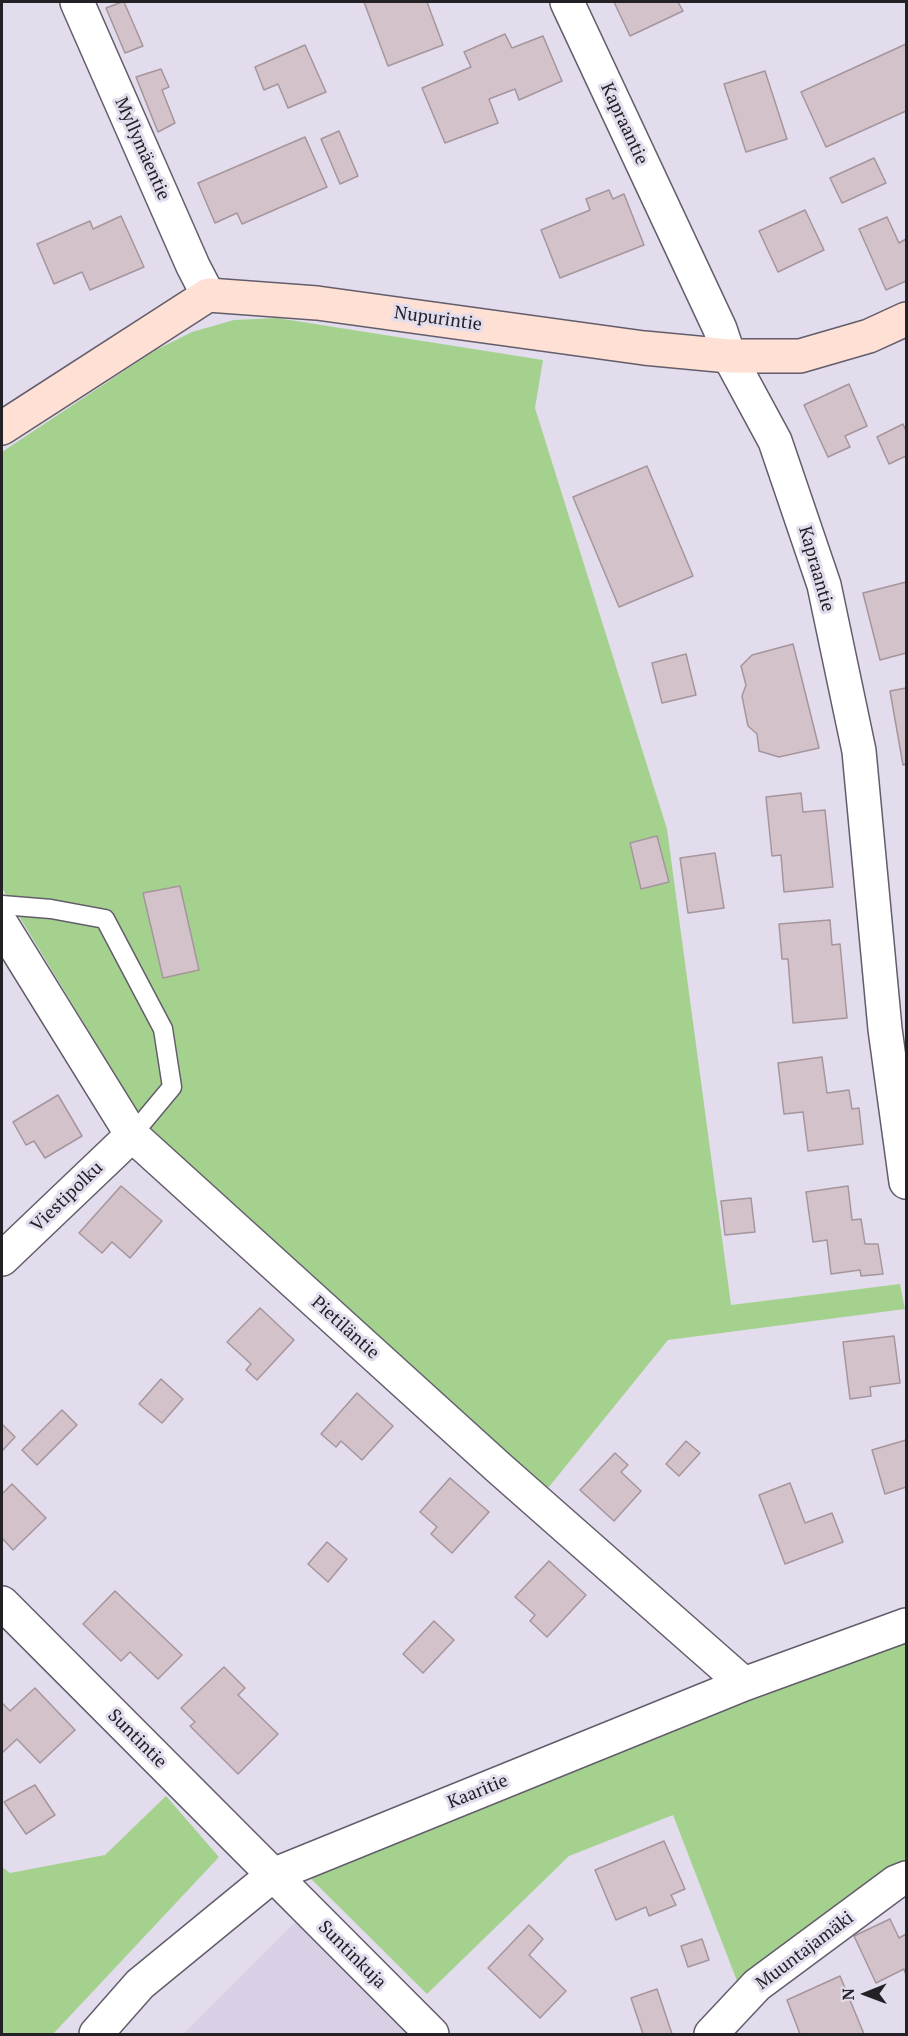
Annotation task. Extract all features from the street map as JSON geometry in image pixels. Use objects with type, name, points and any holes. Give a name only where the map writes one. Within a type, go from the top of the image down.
[{"type":"street","name":"Myllymäentie","points":[[77,2],[193,266],[208,295]]},
{"type":"street","name":"Kapraantie","points":[[567,2],[720,329],[729,356],[776,441],[824,585],[859,751],[885,1029],[906,1182]]},
{"type":"street","name":"Nupurintie","points":[[208,295],[316,303],[644,348],[729,356],[800,356],[869,336],[906,320]]},
{"type":"street","points":[[2,428],[208,295]]},
{"type":"street","name":"Pietiläntie","points":[[2,925],[132,1135],[499,1468],[744,1684]]},
{"type":"street","name":"Viestipolku","points":[[2,1259],[132,1135]]},
{"type":"street","name":"Suntintie","points":[[2,1603],[273,1875]]},
{"type":"street","name":"Kaaritie","points":[[96,2034],[140,1984],[273,1875],[744,1684],[906,1624]]},
{"type":"street","name":"Suntinkuja","points":[[273,1875],[432,2034]]},
{"type":"street","name":"Muuntajamäki","points":[[711,2034],[757,1985],[896,1882],[906,1878]]},
{"type":"lane","points":[[2,905],[51,909],[105,920],[163,1029],[172,1087],[132,1135]]},
{"type":"shaded area","points":[[307,1910],[432,2034],[183,2034]]},
{"type":"green space","points":[[277,318],[543,360],[535,408],[667,829],[731,1305],[900,1284],[905,1309],[668,1340],[548,1488],[238,1219],[142,1119],[2,888],[2,452],[154,351],[192,332],[234,320]]},
{"type":"green space","points":[[906,1627],[906,1878],[737,1981],[673,1815],[569,1856],[427,1994],[297,1865]]},
{"type":"green space","points":[[166,1796],[219,1857],[53,2034],[2,2034],[2,1867],[10,1873],[105,1855]]},
{"type":"building","points":[[124,2],[143,46],[125,53],[106,8]]},
{"type":"building","points":[[364,2],[427,2],[443,45],[388,66]]},
{"type":"building","points":[[614,2],[678,2],[683,11],[630,36]]},
{"type":"building","points":[[505,34],[512,48],[543,36],[562,81],[519,100],[515,89],[489,99],[498,123],[445,143],[422,88],[471,67],[464,52]]},
{"type":"building","points":[[906,44],[906,111],[826,147],[801,92]]},
{"type":"building","points":[[305,45],[326,92],[288,108],[278,84],[264,90],[255,67]]},
{"type":"building","points":[[161,69],[169,87],[162,90],[175,123],[158,132],[136,77]]},
{"type":"building","points":[[765,71],[787,139],[746,152],[724,84]]},
{"type":"building","points":[[339,131],[358,176],[340,184],[321,139]]},
{"type":"building","points":[[305,137],[327,187],[242,224],[237,213],[215,223],[198,183]]},
{"type":"building","points":[[874,158],[886,183],[842,203],[830,178]]},
{"type":"building","points":[[609,190],[613,199],[624,194],[644,245],[560,278],[541,230],[590,210],[586,199]]},
{"type":"building","points":[[805,210],[824,250],[778,272],[759,231]]},
{"type":"building","points":[[121,216],[144,267],[90,290],[82,272],[54,284],[37,244],[90,221],[93,229]]},
{"type":"building","points":[[887,217],[899,243],[906,239],[906,281],[886,290],[859,229]]},
{"type":"building","points":[[849,384],[867,426],[845,436],[850,447],[828,457],[804,405]]},
{"type":"building","points":[[903,424],[906,431],[906,456],[889,464],[877,437]]},
{"type":"building","points":[[647,466],[693,576],[619,607],[573,497]]},
{"type":"building","points":[[906,582],[906,653],[880,660],[863,593]]},
{"type":"building","points":[[793,644],[819,748],[779,757],[759,751],[757,734],[748,726],[742,696],[746,685],[741,666],[752,655]]},
{"type":"building","points":[[686,654],[696,695],[662,703],[652,663]]},
{"type":"building","points":[[906,688],[906,764],[903,765],[890,691]]},
{"type":"building","points":[[801,793],[803,812],[825,810],[833,887],[784,892],[781,855],[772,856],[766,797]]},
{"type":"building","points":[[657,836],[669,882],[641,889],[630,843]]},
{"type":"building","points":[[715,853],[724,908],[688,913],[680,858]]},
{"type":"building","points":[[180,886],[199,970],[163,978],[143,893]]},
{"type":"building","points":[[830,920],[832,945],[840,944],[847,1018],[793,1023],[788,959],[782,959],[779,924]]},
{"type":"building","points":[[822,1057],[827,1093],[849,1090],[852,1109],[859,1108],[863,1144],[808,1151],[803,1112],[784,1114],[778,1063]]},
{"type":"building","points":[[58,1095],[82,1136],[45,1158],[34,1141],[26,1145],[13,1122]]},
{"type":"building","points":[[121,1186],[162,1221],[130,1258],[112,1242],[102,1253],[79,1233]]},
{"type":"building","points":[[848,1186],[852,1220],[861,1219],[865,1244],[878,1244],[883,1274],[861,1276],[860,1270],[831,1274],[827,1240],[813,1242],[806,1192]]},
{"type":"building","points":[[751,1198],[755,1232],[725,1235],[721,1201]]},
{"type":"building","points":[[260,1308],[294,1340],[257,1380],[246,1370],[251,1364],[227,1342]]},
{"type":"building","points":[[894,1336],[900,1383],[870,1387],[871,1396],[850,1399],[843,1342]]},
{"type":"building","points":[[161,1379],[183,1399],[162,1423],[139,1404]]},
{"type":"building","points":[[357,1393],[393,1426],[362,1460],[341,1441],[336,1447],[321,1434]]},
{"type":"building","points":[[62,1410],[77,1425],[37,1465],[22,1450]]},
{"type":"building","points":[[2,1424],[15,1437],[2,1451]]},
{"type":"building","points":[[906,1440],[906,1487],[885,1494],[872,1450]]},
{"type":"building","points":[[686,1441],[700,1453],[679,1476],[666,1464]]},
{"type":"building","points":[[615,1453],[628,1465],[621,1472],[641,1491],[614,1521],[580,1490]]},
{"type":"building","points":[[450,1478],[489,1512],[452,1553],[431,1534],[437,1527],[420,1512]]},
{"type":"building","points":[[790,1483],[805,1523],[832,1513],[843,1542],[785,1564],[759,1495]]},
{"type":"building","points":[[12,1484],[46,1518],[13,1550],[2,1538],[2,1494]]},
{"type":"building","points":[[327,1542],[347,1559],[328,1582],[308,1564]]},
{"type":"building","points":[[549,1561],[586,1595],[547,1637],[530,1621],[535,1615],[515,1597]]},
{"type":"building","points":[[115,1591],[182,1655],[158,1679],[130,1652],[121,1661],[83,1624]]},
{"type":"building","points":[[434,1621],[454,1640],[423,1673],[403,1654]]},
{"type":"building","points":[[224,1667],[245,1688],[238,1695],[278,1734],[238,1774],[190,1726],[195,1722],[181,1708]]},
{"type":"building","points":[[35,1688],[75,1730],[40,1763],[17,1739],[2,1753],[2,1703],[10,1711]]},
{"type":"building","points":[[35,1785],[55,1815],[26,1834],[4,1802]]},
{"type":"building","points":[[664,1841],[685,1889],[671,1895],[676,1905],[649,1916],[646,1907],[616,1920],[595,1870]]},
{"type":"building","points":[[890,1919],[899,1938],[906,1934],[906,1975],[904,1969],[876,1983],[854,1936]]},
{"type":"building","points":[[529,1925],[543,1939],[529,1955],[566,1991],[540,2018],[488,1968]]},
{"type":"building","points":[[702,1939],[709,1960],[688,1967],[681,1946]]},
{"type":"building","points":[[840,1976],[864,2034],[800,2034],[787,2000]]},
{"type":"building","points":[[657,1989],[672,2034],[643,2034],[631,1998]]}]
